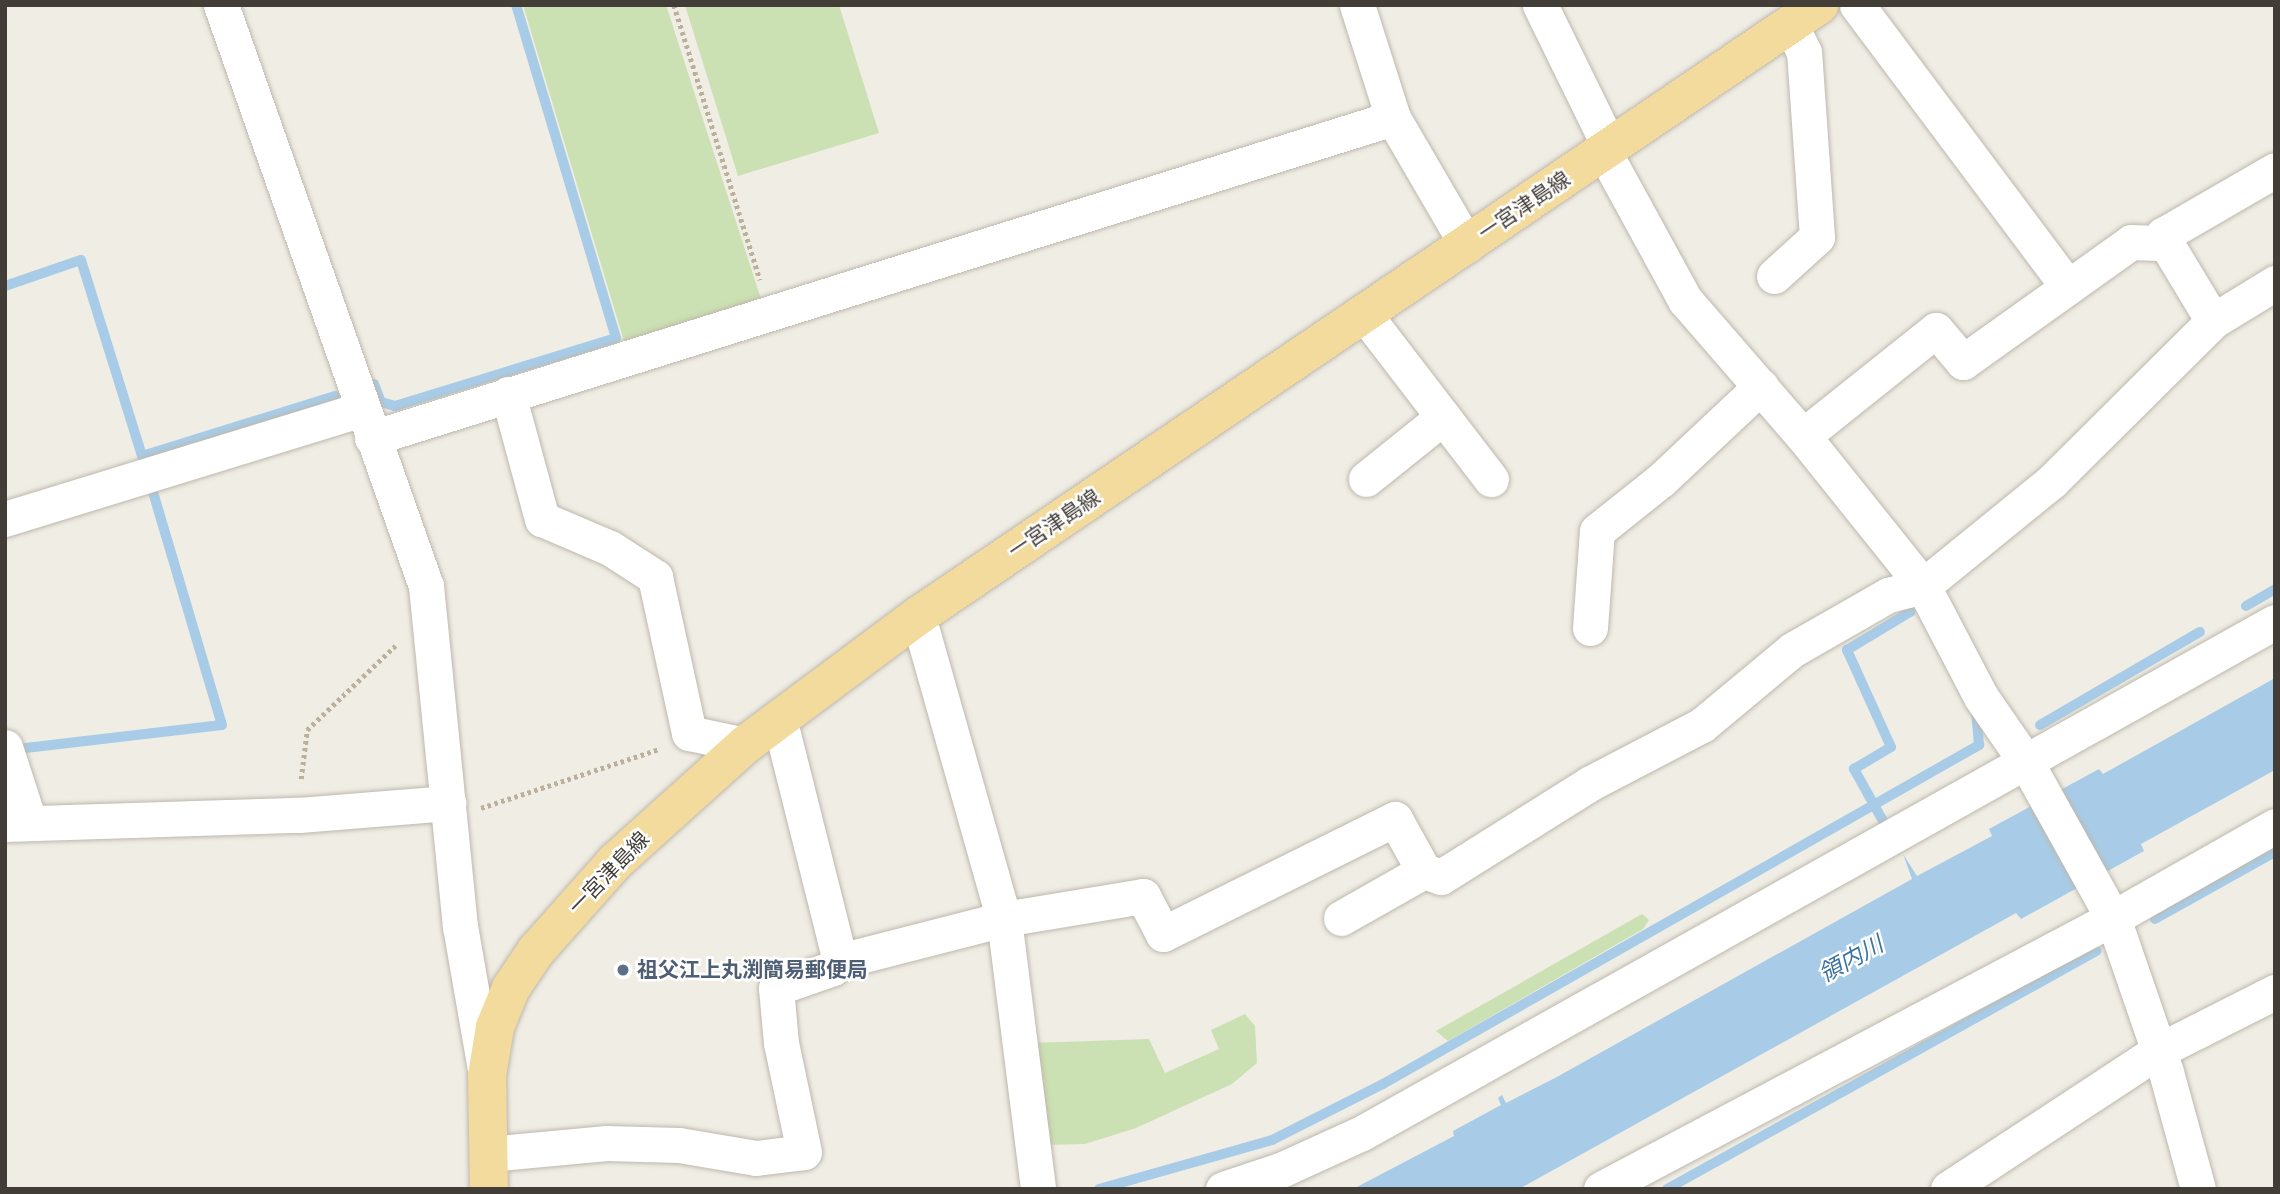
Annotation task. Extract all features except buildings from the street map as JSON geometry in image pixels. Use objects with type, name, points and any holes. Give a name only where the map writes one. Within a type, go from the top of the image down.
[{"type":"main road","name":"一宮津島線","points":[[488,1171],[487,1076],[495,1027],[511,988],[536,951],[615,862],[745,745],[918,615],[1365,315],[1804,15]]},
{"type":"street","points":[[221,5],[426,586],[460,926],[487,1076]]},
{"type":"street","points":[[1357,5],[1393,118],[1467,245]]},
{"type":"street","points":[[1540,5],[1607,150],[1685,300],[1803,436],[1923,586],[1981,696],[2029,769],[2110,915],[2162,1061],[2197,1189]]},
{"type":"street","points":[[1857,5],[2068,286]]},
{"type":"street","points":[[1774,276],[1817,237],[1804,52],[1804,15]]},
{"type":"street","points":[[5,519],[367,423],[508,394],[1393,118]]},
{"type":"street","points":[[2213,321],[2166,243],[2164,235],[2275,170]]},
{"type":"street","points":[[1803,436],[1936,330],[1963,362],[2131,242],[2166,243]]},
{"type":"street","points":[[488,1171],[606,1143],[679,1145],[756,1158],[804,1152],[781,1044],[776,988],[833,968],[840,961],[1004,919],[1143,896],[1163,934],[1395,819],[1424,871],[1441,877],[1591,783],[1702,725],[1792,650],[1888,595],[1923,586],[2052,481],[2213,321],[2275,283]]},
{"type":"street","points":[[1365,315],[1491,479]]},
{"type":"street","points":[[1590,628],[1597,531],[1661,480],[1761,386]]},
{"type":"street","points":[[508,394],[542,519],[610,548],[655,577],[689,733],[745,745]]},
{"type":"street","points":[[1366,479],[1443,417]]},
{"type":"street","points":[[918,615],[1004,919],[1038,1189]]},
{"type":"street","points":[[1223,1189],[1283,1169],[1362,1133],[2029,769],[2275,622]]},
{"type":"street","points":[[779,718],[840,961]]},
{"type":"street","points":[[5,747],[17,822],[450,811]]},
{"type":"street","points":[[1601,1189],[2275,826]]},
{"type":"street","points":[[1341,918],[1424,871]]},
{"type":"street","points":[[1948,1189],[2275,992]]},
{"type":"street","points":[[2162,1061],[2275,1018]]},
{"type":"path","points":[[674,5],[770,311]]},
{"type":"path","points":[[299,815],[307,730],[429,615]]},
{"type":"path","points":[[450,811],[675,743],[689,733]]},
{"type":"green space","points":[[523,5],[666,5],[761,299],[624,341]]},
{"type":"green space","points":[[685,5],[839,5],[879,133],[738,176]]},
{"type":"green space","points":[[1642,914],[1649,920],[1643,929],[1448,1041],[1436,1031]]},
{"type":"green space","points":[[1245,1014],[1255,1026],[1257,1063],[1232,1084],[1136,1128],[1085,1144],[1045,1145],[1031,1043],[1149,1039],[1165,1073],[1219,1049],[1211,1030]]},
{"type":"water","name":"領内川","points":[[2275,678],[2275,770],[2141,844],[2144,851],[2021,919],[2016,913],[1519,1189],[1353,1189],[1454,1136],[1453,1131],[1501,1105],[1498,1098],[1502,1095],[1506,1103],[1555,1078],[1912,879],[1903,854],[1917,876],[1992,836],[1989,829],[2099,769],[2103,774]]},
{"type":"waterway","points":[[374,384],[381,402],[395,406],[616,338],[516,5]]},
{"type":"waterway","points":[[5,286],[81,260],[142,456],[335,396]]},
{"type":"waterway","points":[[17,749],[222,725],[153,492]]},
{"type":"waterway","points":[[2246,606],[2275,589]]},
{"type":"waterway","points":[[1883,821],[1854,769],[1891,747],[1847,650],[1910,612],[1905,602]]},
{"type":"waterway","points":[[2040,725],[2200,632]]},
{"type":"waterway","points":[[1099,1189],[1272,1140],[1383,1084],[1979,745],[1976,709]]},
{"type":"waterway","points":[[2155,919],[2275,852]]},
{"type":"waterway","points":[[1667,1189],[2096,951]]},
{"type":"place","name":"祖父江上丸渕簡易郵便局","points":[[623,970]]}]
